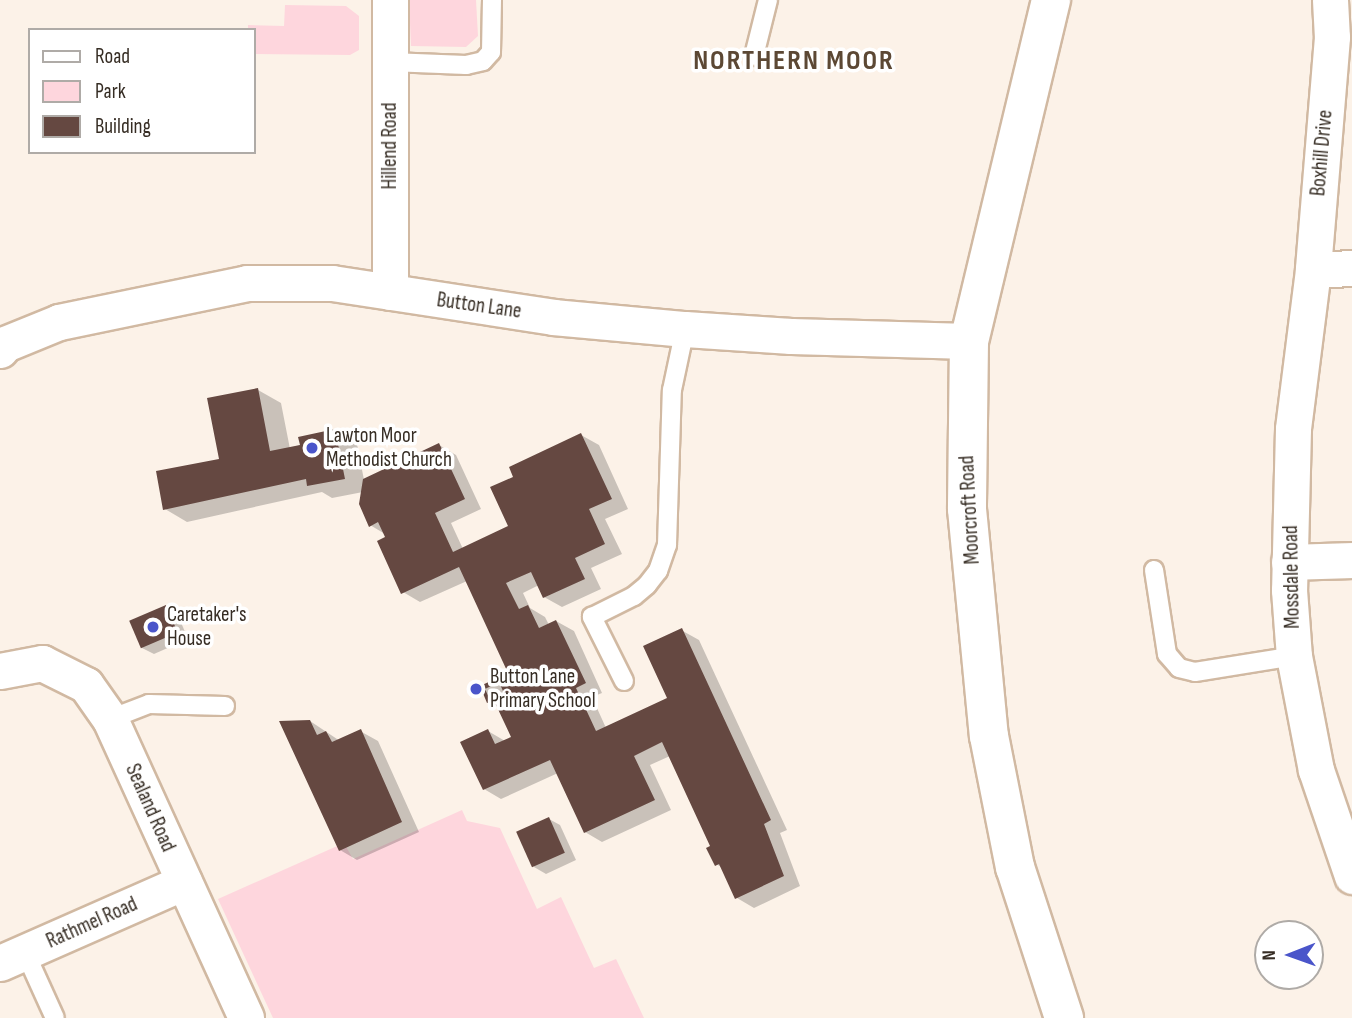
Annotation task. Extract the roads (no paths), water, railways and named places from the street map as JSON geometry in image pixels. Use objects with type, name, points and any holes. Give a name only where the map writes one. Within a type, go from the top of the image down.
[{"type":"street","name":"Hillend Road","points":[[390,0],[390,292]]},
{"type":"street","name":"Moorcroft Road","points":[[1051,0],[969,341],[967,509],[989,736],[1015,867],[1064,1018]]},
{"type":"street","name":"Boxhill Drive","points":[[1313,270],[1342,36],[1330,0]]},
{"type":"street","points":[[1313,270],[1352,268]]},
{"type":"street","name":"Mossdale Road","points":[[1313,270],[1293,429],[1289,562],[1294,656],[1316,771],[1352,876]]},
{"type":"street","name":"Button Lane","points":[[2,337],[60,322],[247,283],[332,283],[553,317],[791,336],[969,341]]},
{"type":"street","points":[[1289,562],[1352,560]]},
{"type":"street","name":"Sealand Road","points":[[0,671],[42,663],[86,685],[110,719],[246,1018]]},
{"type":"street","name":"Rathmel Road","points":[[13,957],[184,882]]},
{"type":"lane","points":[[390,62],[466,65],[482,61],[491,52],[492,0]]},
{"type":"lane","points":[[754,56],[768,0]]},
{"type":"lane","points":[[624,681],[592,617],[634,596],[647,585],[658,571],[667,545],[672,390],[685,329]]},
{"type":"lane","points":[[1154,570],[1167,654],[1179,668],[1195,673],[1294,656]]},
{"type":"lane","points":[[110,719],[149,704],[225,706]]},
{"type":"lane","points":[[13,957],[55,1018]]},
{"type":"place","name":"Lawton Moor Methodist Church","points":[[312,448]]},
{"type":"place","name":"Caretaker's House","points":[[153,627]]},
{"type":"place","name":"Button Lane Primary School","points":[[476,689]]},
{"type":"district","name":"NORTHERN MOOR","points":[[794,61]]}]
